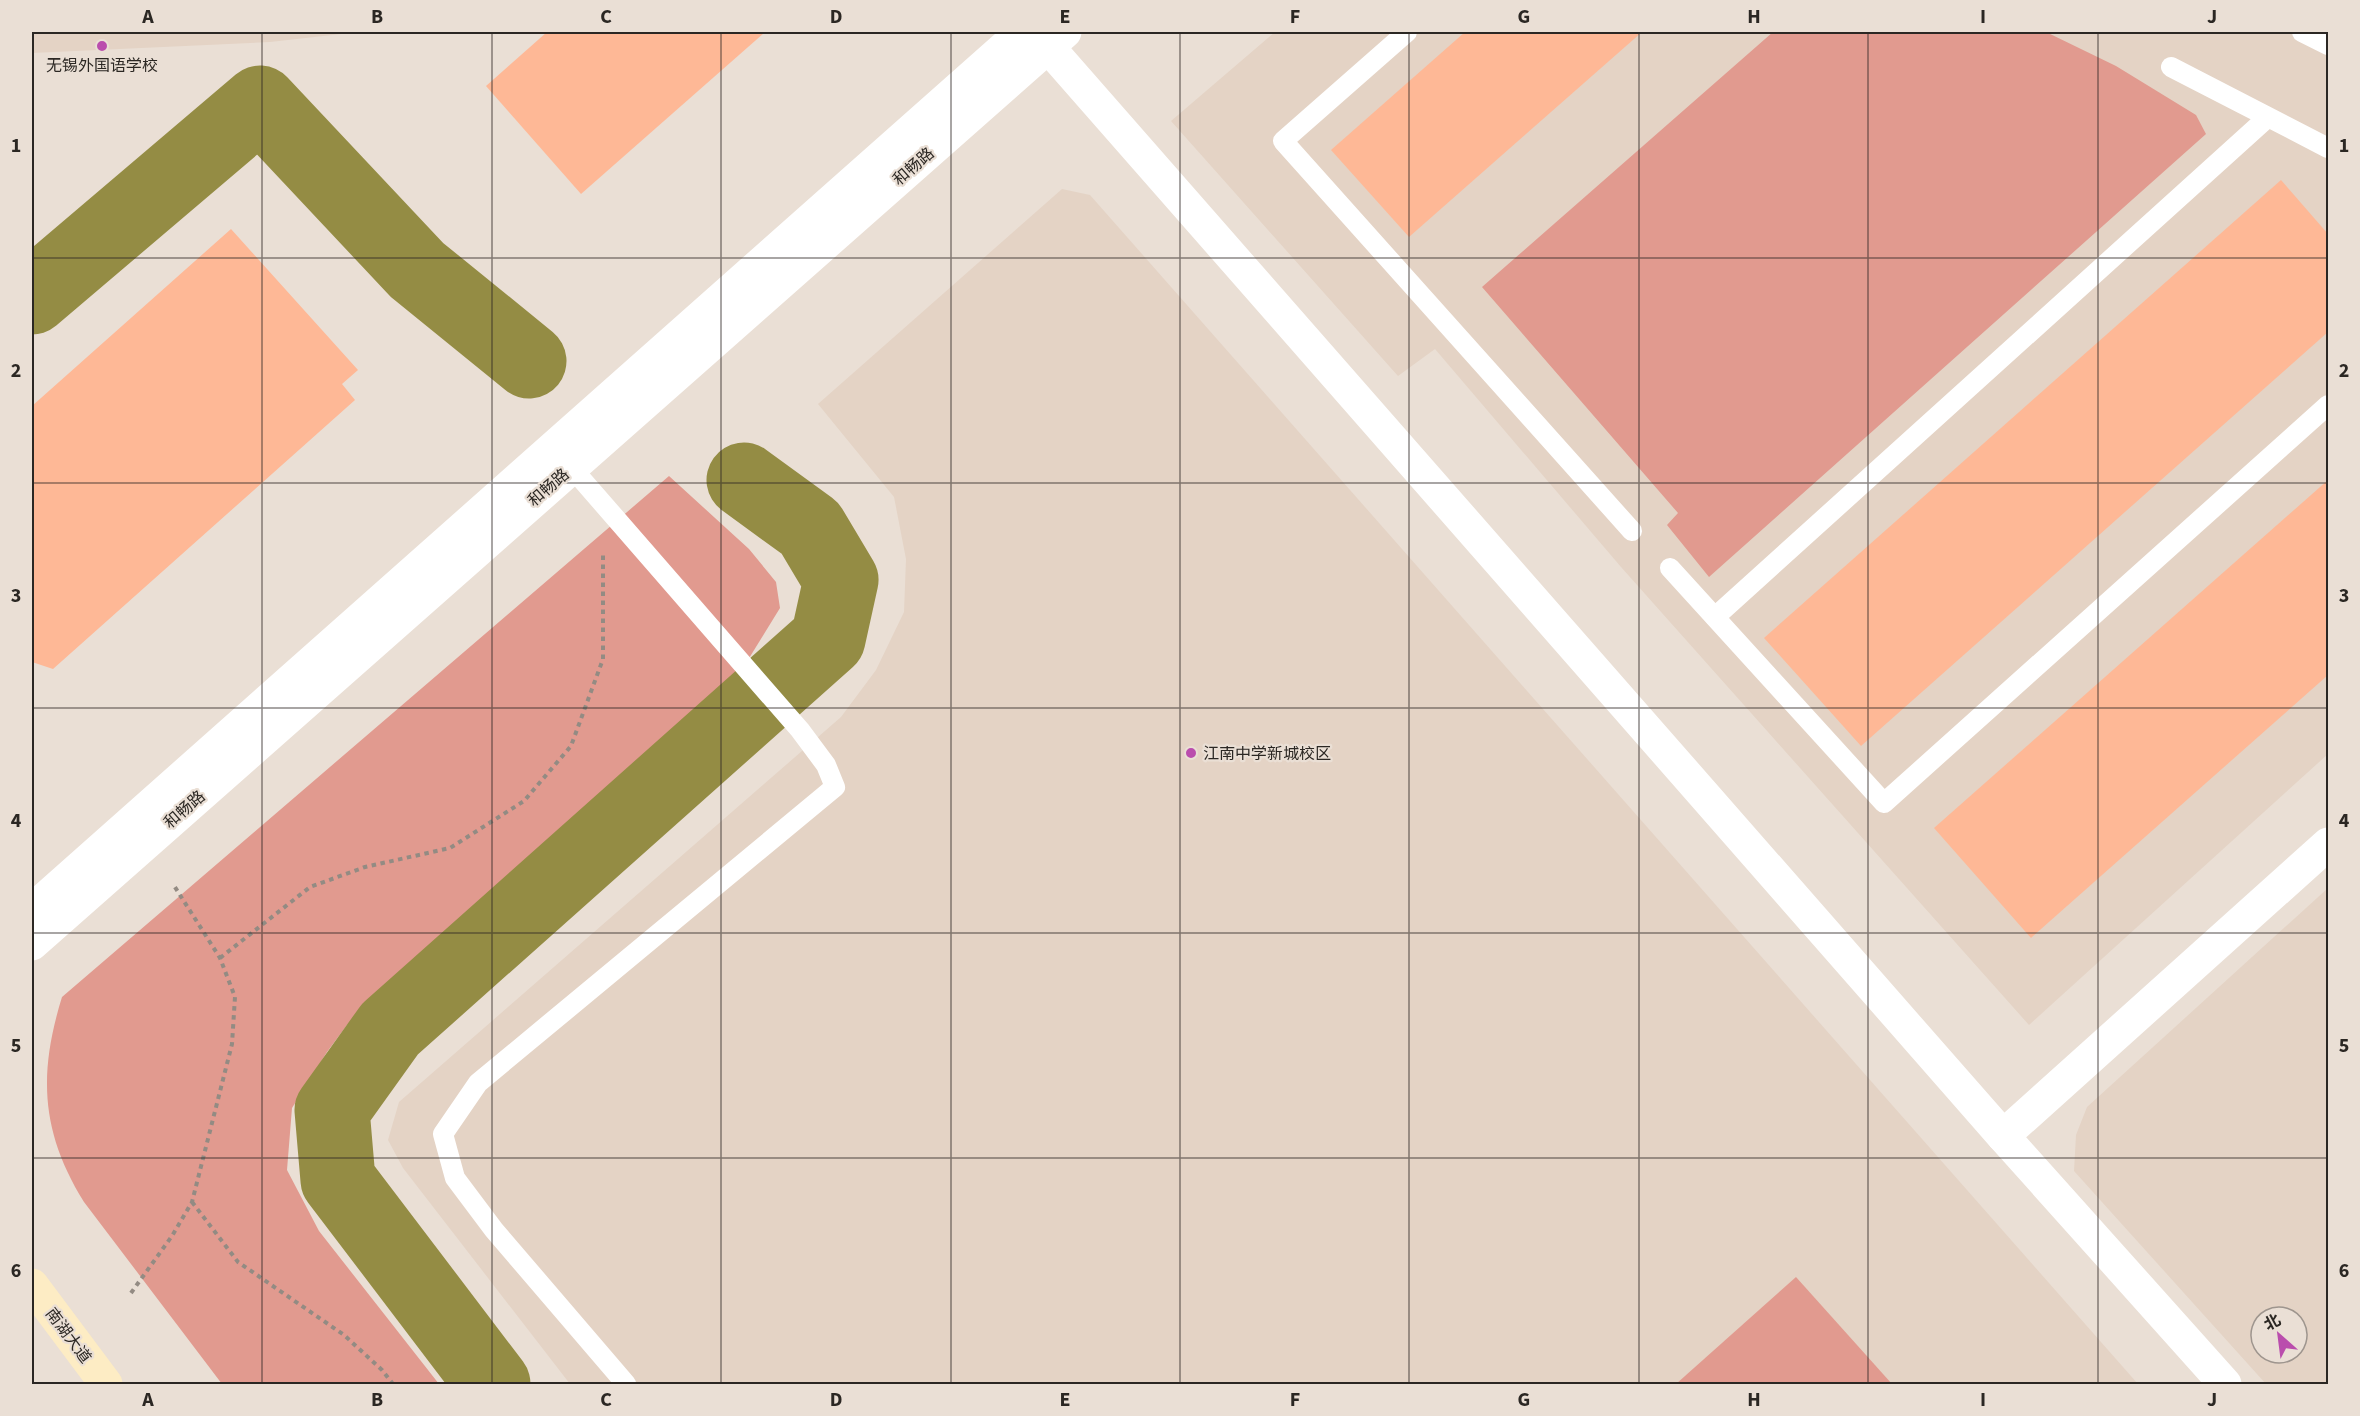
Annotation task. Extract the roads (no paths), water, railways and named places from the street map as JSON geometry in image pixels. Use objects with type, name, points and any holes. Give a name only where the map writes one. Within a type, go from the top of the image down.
[{"type":"main road","name":"南湖大道","points":[[32,1285],[106,1384]]},
{"type":"street","name":"和畅路","points":[[32,944],[571,467],[1043,35]]},
{"type":"street","name":"和畅路","points":[[32,910],[1043,35]]},
{"type":"street","points":[[1043,35],[2003,1136],[2225,1384]]},
{"type":"street","points":[[2003,1136],[2328,844]]},
{"type":"lane","points":[[1407,32],[1283,141],[1632,531]]},
{"type":"lane","points":[[2302,32],[2328,45]]},
{"type":"lane","points":[[2171,67],[2328,148]]},
{"type":"lane","points":[[1715,617],[2267,118]]},
{"type":"lane","points":[[1670,568],[1884,803],[2328,405]]},
{"type":"lane","points":[[571,467],[732,648],[800,730],[826,765],[835,787],[477,1083],[443,1134],[455,1178],[494,1230],[626,1384]]},
{"type":"waterway","points":[[32,297],[260,103],[417,270],[529,361]]},
{"type":"waterway","points":[[493,1384],[338,1180],[332,1110],[390,1029],[828,639],[841,580],[810,528],[744,480]]},
{"type":"place","name":"无锡外国语学校","points":[[102,46]]},
{"type":"place","name":"江南中学新城校区","points":[[1191,753]]}]
